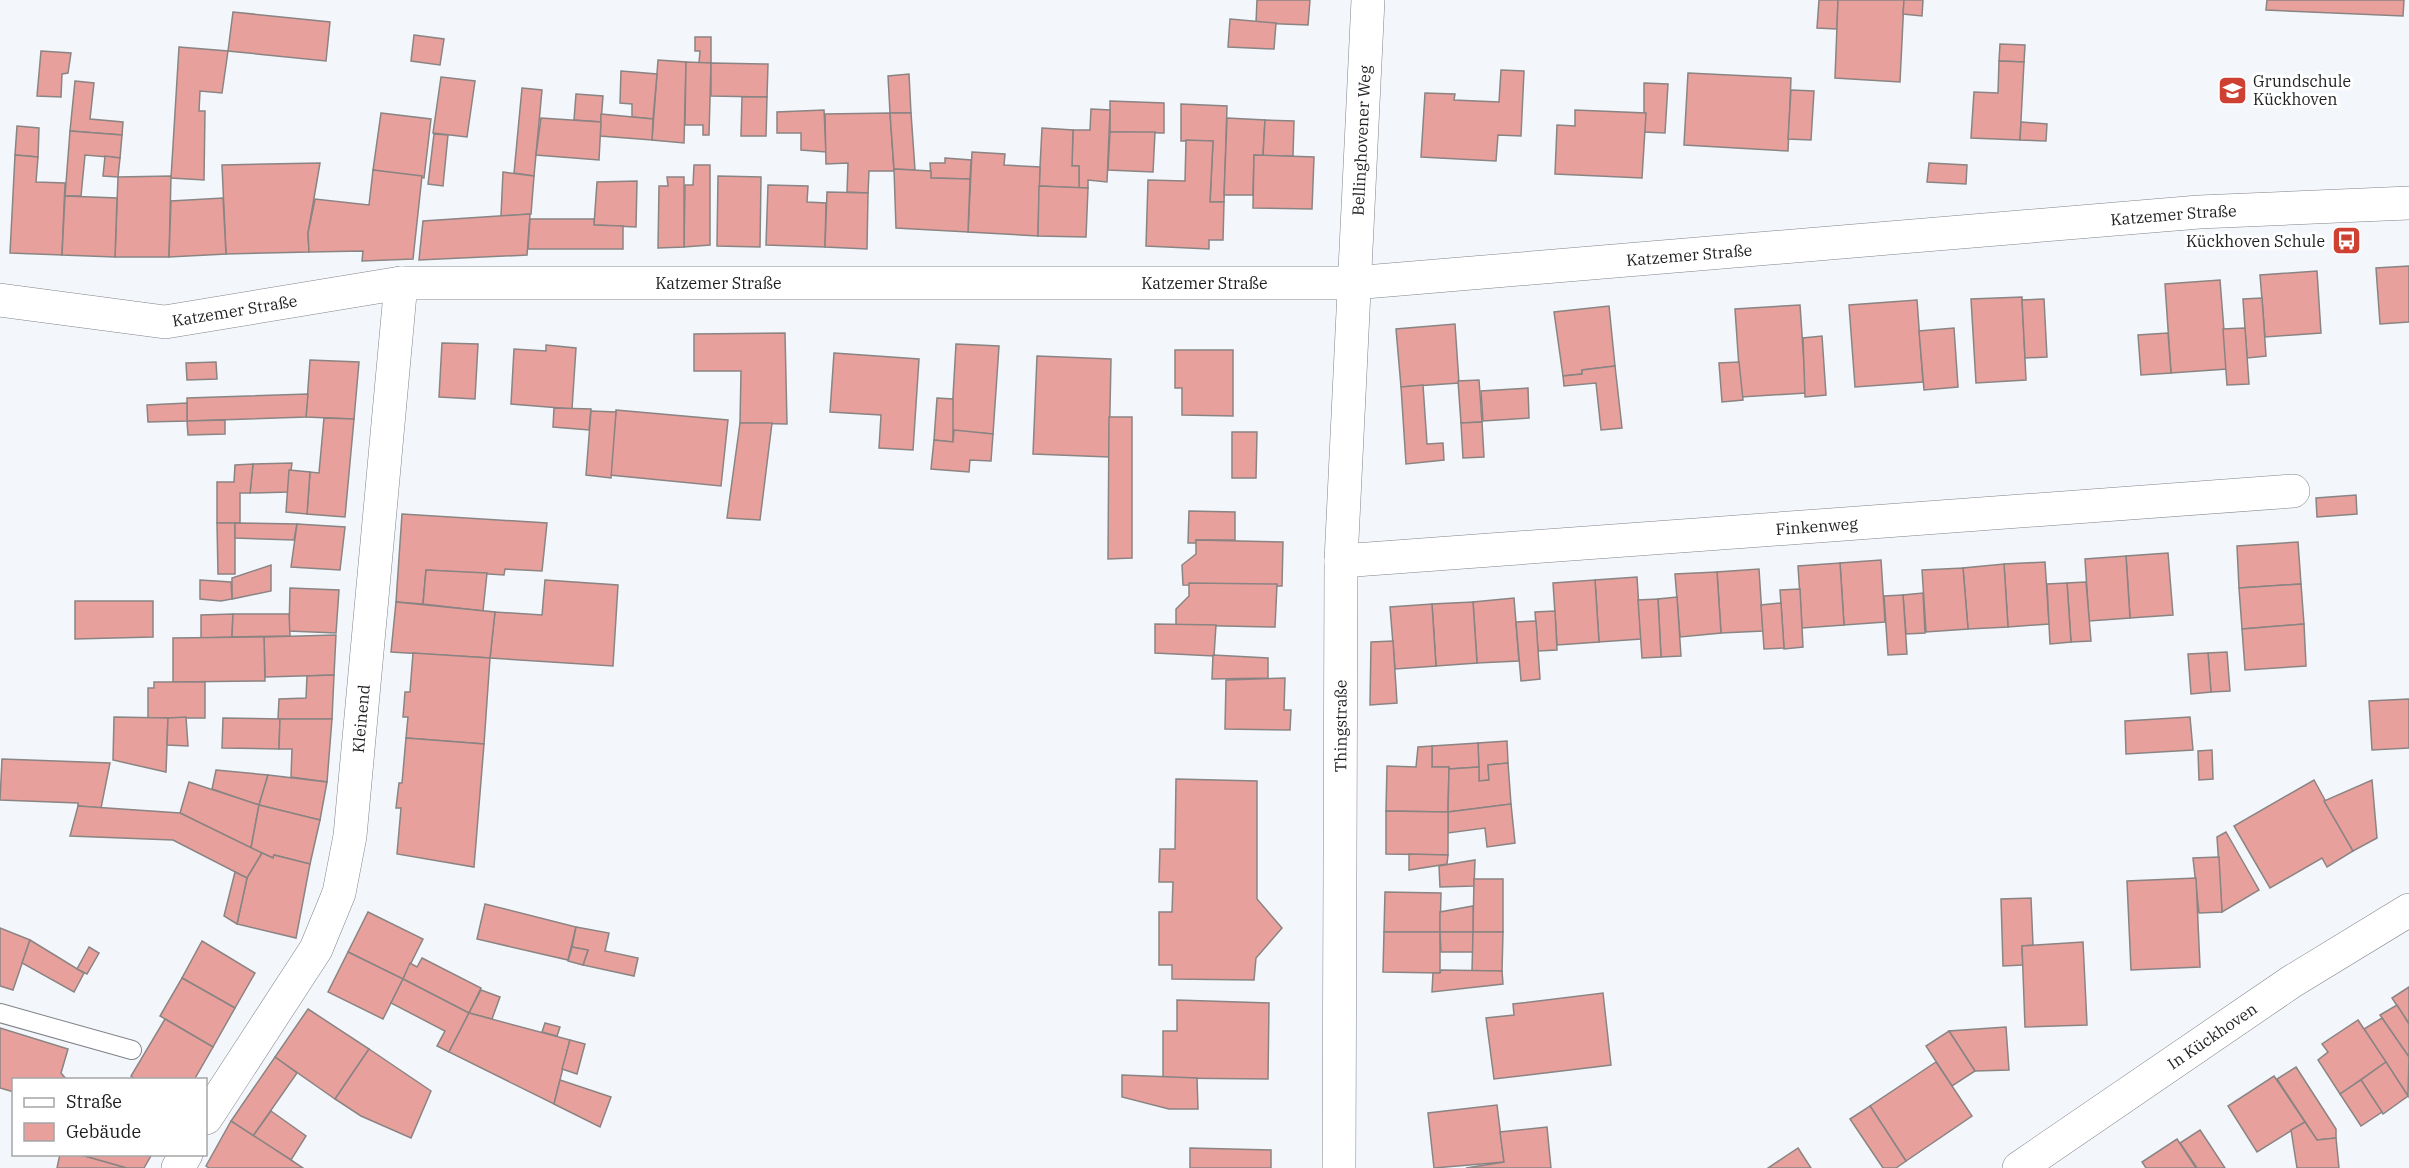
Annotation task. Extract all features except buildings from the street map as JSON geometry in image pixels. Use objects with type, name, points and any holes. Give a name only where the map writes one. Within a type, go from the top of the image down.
[{"type":"street","name":"Bellinghovener Weg","points":[[1353,283],[1368,0]]},
{"type":"street","name":"Katzemer Straße","points":[[0,300],[165,322],[401,283],[1353,283],[2199,212],[2409,203]]},
{"type":"street","name":"Kleinend","points":[[207,1116],[316,949],[339,893],[350,836],[401,283]]},
{"type":"street","name":"Thingstraße","points":[[1339,1168],[1341,561],[1353,283]]},
{"type":"street","name":"Finkenweg","points":[[1341,561],[2293,491]]},
{"type":"street","name":"In Kückhoven","points":[[2019,1168],[2291,982],[2409,910]]},
{"type":"lane","points":[[0,1013],[132,1050]]},
{"type":"place","name":"Grundschule Kückhoven","points":[[2232,90]]},
{"type":"place","name":"Kückhoven Schule","points":[[2346,241]]}]
